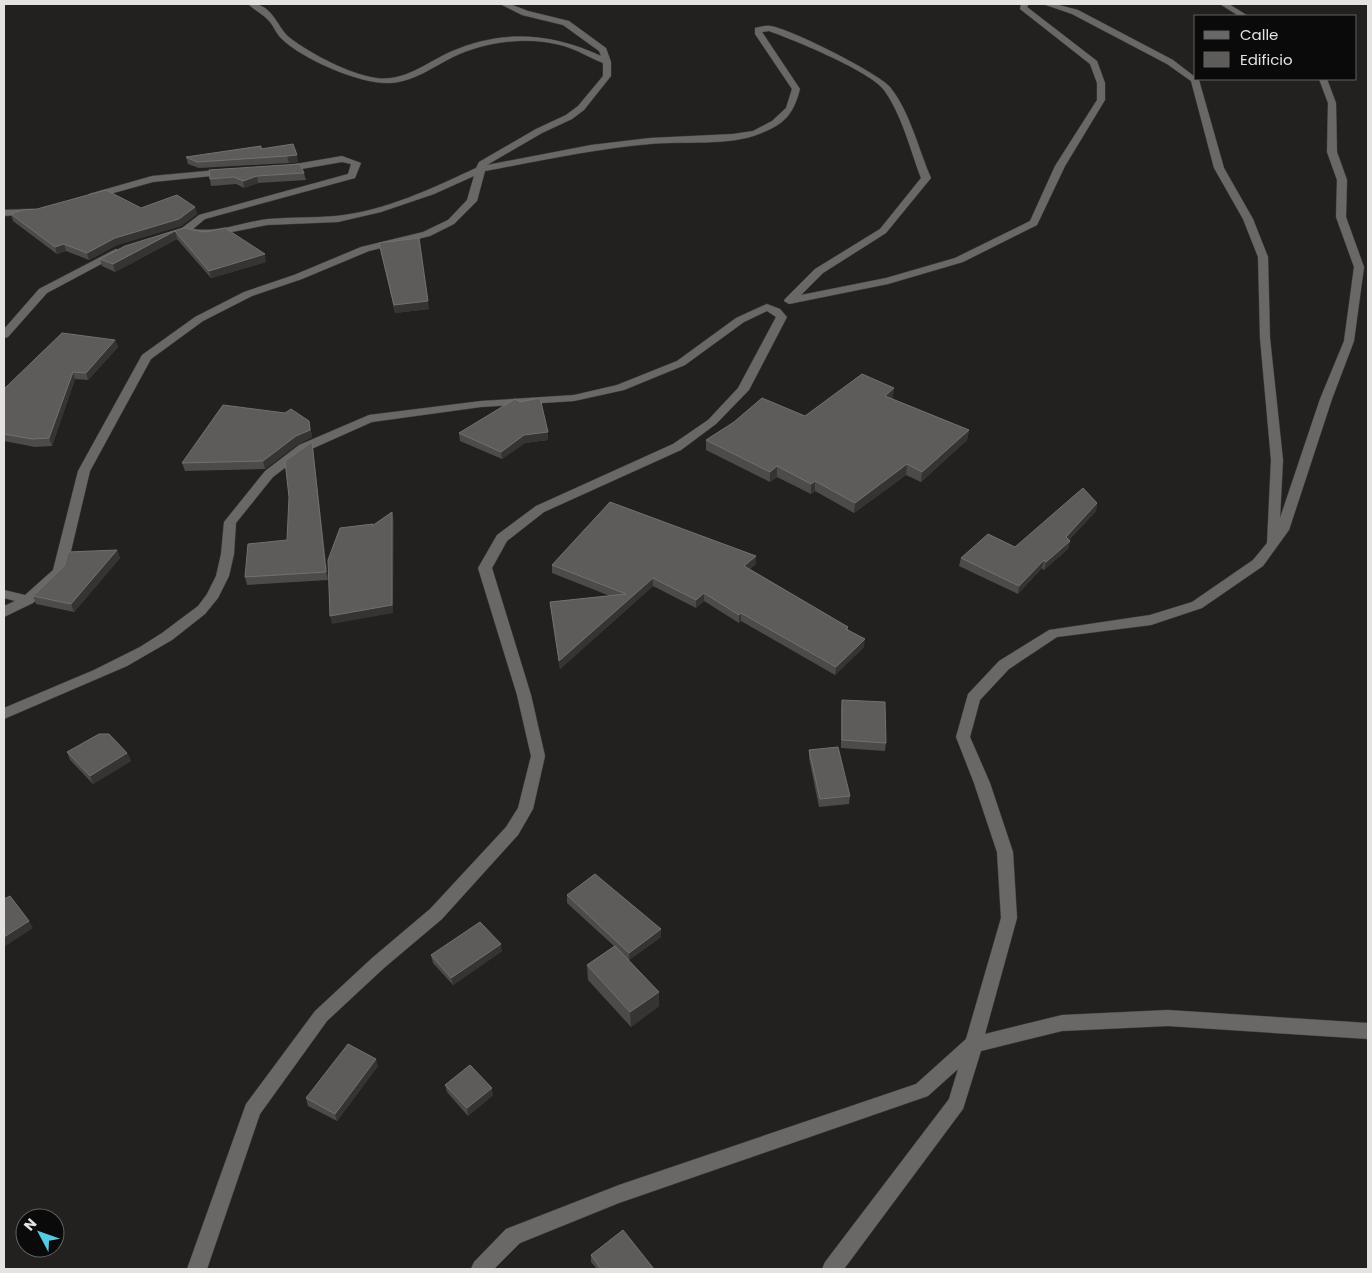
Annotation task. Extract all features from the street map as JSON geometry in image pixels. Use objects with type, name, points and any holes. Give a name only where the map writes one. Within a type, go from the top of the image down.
[{"type":"street","points":[[252,4],[275,22],[286,38],[322,59],[362,77],[386,80],[408,78],[466,48],[519,38],[539,39],[569,45],[608,62]]},
{"type":"street","points":[[4,612],[28,600],[59,572],[84,471],[146,357],[198,319],[248,294],[298,277],[365,249],[426,234],[451,222],[472,201],[482,164],[539,131],[569,117],[581,108],[607,76],[608,62],[603,50],[566,23],[525,13],[504,4]]},
{"type":"street","points":[[790,300],[888,281],[959,260],[1034,224],[1060,166],[1090,122],[1101,100],[1101,83],[1094,63],[1023,7],[1025,4]]},
{"type":"street","points":[[1047,4],[1075,12],[1170,62],[1194,80],[1218,168],[1248,219],[1263,258],[1265,338],[1277,460],[1273,543]]},
{"type":"street","points":[[1224,4],[1242,15]]},
{"type":"street","points":[[272,170],[342,159],[356,163],[352,176],[202,217],[181,231],[207,234],[267,222],[338,219],[378,210],[422,195],[481,169],[591,148],[650,141],[733,137],[755,133],[775,123],[790,109],[796,89],[758,34],[758,30],[770,28],[845,62],[884,85],[894,102],[926,178],[883,231],[819,271],[776,311]]},
{"type":"street","points":[[832,1269],[956,1103],[1009,918],[1005,852],[963,736],[973,698],[1004,665],[1054,633],[1151,620],[1198,604],[1258,563],[1283,530],[1326,399],[1349,341],[1360,267],[1341,217],[1342,180],[1332,152],[1332,103],[1322,80]]},
{"type":"street","points":[[86,198],[152,179],[210,172],[237,171]]},
{"type":"street","points":[[4,213],[39,212]]},
{"type":"street","points":[[4,335],[43,291],[122,249]]},
{"type":"street","points":[[4,714],[134,657],[169,636],[207,605],[219,583],[230,547],[230,522],[269,474],[302,448],[369,420],[481,404],[574,398],[620,388],[681,363],[740,320],[767,307],[776,311],[782,317],[743,390],[712,422],[677,447],[540,509],[502,538],[485,568],[524,695],[538,756],[525,809],[512,830],[436,914],[378,963],[322,1016],[252,1110],[197,1269]]},
{"type":"street","points":[[4,594],[28,600]]},
{"type":"street","points":[[480,1269],[514,1236],[531,1229],[619,1194],[922,1090],[972,1045],[1062,1023],[1168,1018],[1368,1031]]},
{"type":"building","points":[[293,144],[297,155],[197,162],[186,157],[261,146],[261,149]]},
{"type":"building","points":[[300,164],[304,173],[257,176],[243,181],[234,177],[210,179],[209,170]]},
{"type":"building","points":[[106,190],[141,208],[177,195],[195,207],[179,219],[115,238],[87,253],[64,244],[55,247],[11,214],[22,210],[37,209]]},
{"type":"building","points":[[183,228],[205,232],[225,228],[265,254],[209,271],[175,231],[113,264],[100,259],[125,246]]},
{"type":"building","points":[[419,238],[428,301],[394,305],[379,243]]},
{"type":"building","points":[[62,333],[115,340],[86,373],[73,372],[49,438],[32,439],[4,434],[4,389]]},
{"type":"building","points":[[862,374],[894,388],[885,396],[969,430],[922,472],[907,464],[855,503],[815,481],[811,484],[777,466],[770,472],[706,440],[734,422],[762,398],[805,416]]},
{"type":"building","points":[[540,398],[548,432],[524,435],[501,452],[459,433],[515,399],[520,402]]},
{"type":"building","points":[[223,405],[285,413],[291,409],[309,421],[310,430],[296,436],[263,461],[182,463]]},
{"type":"building","points":[[312,442],[326,572],[245,577],[248,544],[287,540],[289,497],[285,461]]},
{"type":"building","points":[[1083,488],[1097,503],[1066,537],[1070,541],[1046,562],[1044,560],[1019,586],[961,558],[988,534],[1015,547]]},
{"type":"building","points":[[610,502],[756,556],[744,566],[865,639],[836,667],[741,613],[739,615],[704,593],[696,600],[653,578],[559,661],[550,602],[626,594],[552,565]]},
{"type":"building","points":[[392,512],[392,605],[330,616],[328,560],[340,528],[373,524],[372,526]]},
{"type":"building","points":[[117,550],[71,604],[33,596],[64,566],[68,552]]},
{"type":"building","points":[[842,700],[885,702],[886,743],[842,740]]},
{"type":"building","points":[[99,734],[109,734],[127,753],[90,776],[67,752]]},
{"type":"building","points":[[838,747],[850,796],[820,799],[809,750]]},
{"type":"building","points":[[595,874],[661,929],[629,953],[567,895]]},
{"type":"building","points":[[10,896],[29,921],[4,937],[4,899]]},
{"type":"building","points":[[480,922],[501,944],[451,978],[431,955]]},
{"type":"building","points":[[615,946],[659,992],[630,1012],[587,965]]},
{"type":"building","points":[[348,1044],[376,1059],[335,1114],[306,1098]]},
{"type":"building","points":[[470,1065],[492,1088],[467,1108],[445,1085]]},
{"type":"building","points":[[623,1230],[654,1269],[601,1269],[591,1255]]}]
